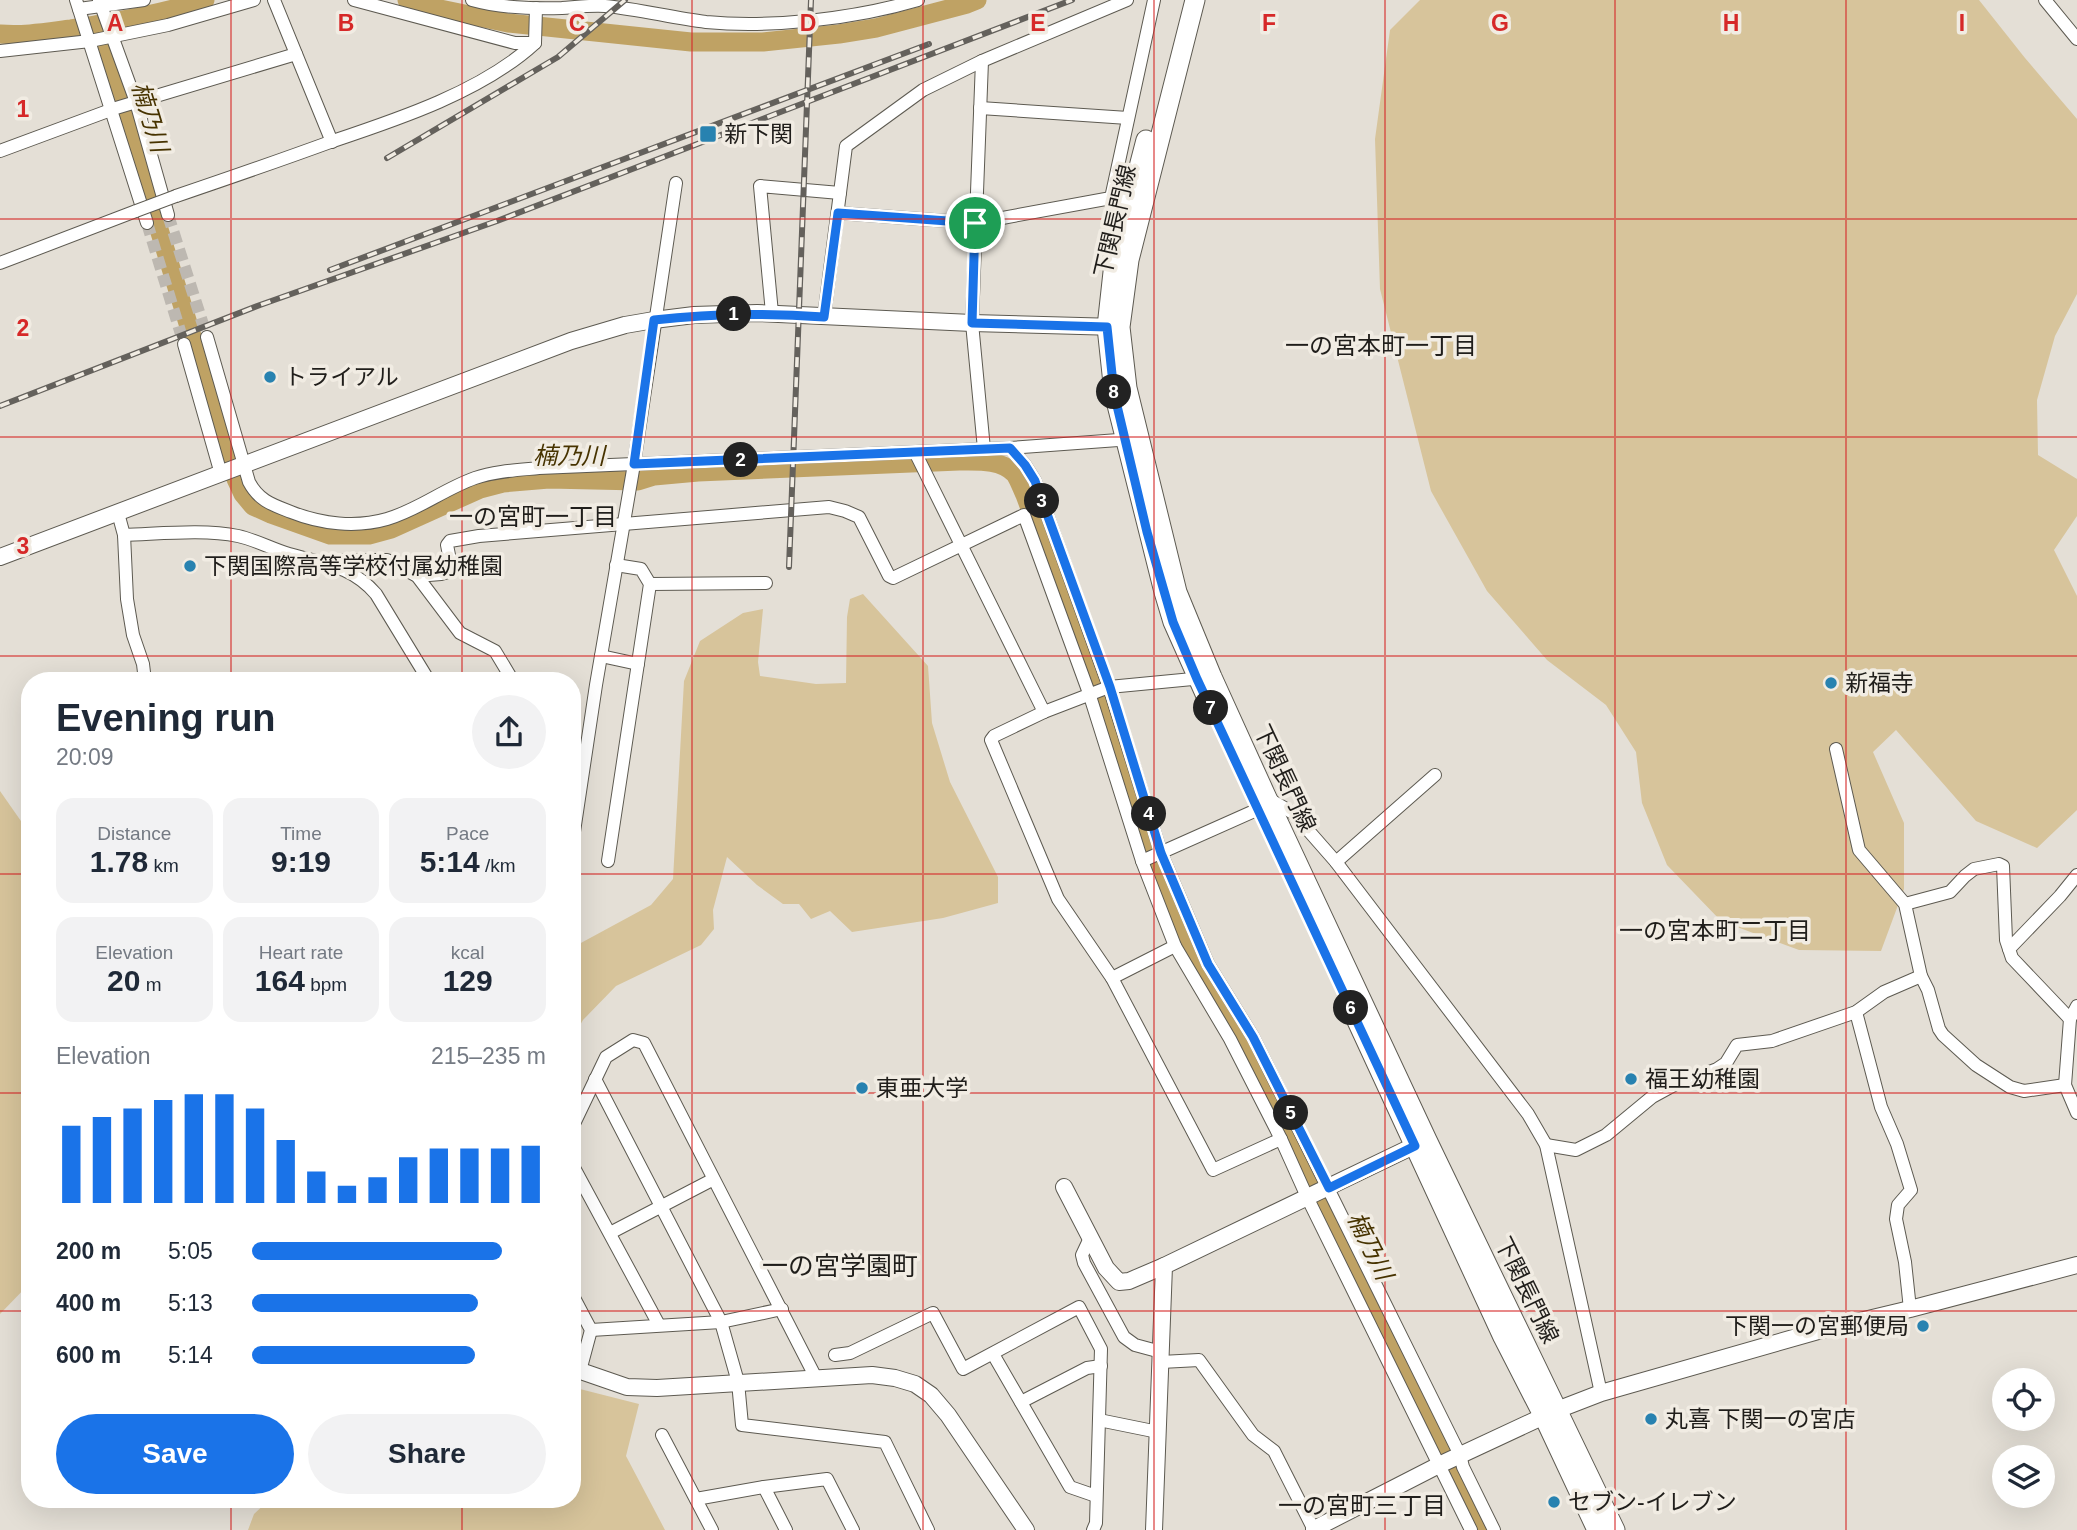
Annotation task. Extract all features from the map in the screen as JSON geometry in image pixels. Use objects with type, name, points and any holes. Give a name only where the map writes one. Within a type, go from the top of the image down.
[{"type":"main road","name":"下関長門線","points":[[1182,0],[1114,263],[1113,327],[1127,388],[1133,439],[1205,678],[1550,1414],[1597,1530]]},
{"type":"main road","name":"下関長門線","points":[[1113,327],[1195,0]]},
{"type":"main road","name":"下関長門線","points":[[1550,1414],[1615,1530]]},
{"type":"street","points":[[144,0],[78,7],[168,215]]},
{"type":"street","points":[[0,51],[168,25],[254,0]]},
{"type":"street","points":[[274,0],[332,142]]},
{"type":"street","points":[[354,0],[515,43],[535,40]]},
{"type":"street","points":[[472,0],[536,10],[605,3],[706,22],[782,23],[887,8],[918,0]]},
{"type":"street","points":[[824,317],[846,146],[923,90],[982,61],[1127,0]]},
{"type":"street","points":[[838,213],[975,223],[1111,198],[1154,0]]},
{"type":"street","points":[[2045,0],[2077,39]]},
{"type":"street","points":[[101,5],[110,35],[147,223]]},
{"type":"street","points":[[0,263],[176,196],[418,112],[521,56],[535,40],[536,10]]},
{"type":"street","points":[[0,150],[123,106],[296,54]]},
{"type":"street","points":[[982,61],[972,323],[984,449]]},
{"type":"street","points":[[980,107],[1128,118]]},
{"type":"street","points":[[581,786],[634,464],[676,183]]},
{"type":"street","points":[[772,313],[760,186],[840,193]]},
{"type":"street","points":[[0,557],[571,341],[625,325],[694,316],[772,313],[1113,327]]},
{"type":"street","points":[[207,337],[254,492],[265,502],[315,520],[343,524],[363,524],[388,519],[478,477],[505,471],[1010,448],[1133,439]]},
{"type":"street","points":[[184,344],[221,474]]},
{"type":"street","points":[[1010,448],[1035,481],[1110,687],[1161,853],[1208,964],[1253,1037],[1318,1193],[1450,1460],[1471,1530]]},
{"type":"street","points":[[915,452],[1044,712]]},
{"type":"street","points":[[417,576],[448,572],[450,561],[447,545],[450,541],[479,536],[829,507],[845,510],[859,517],[889,576],[893,578],[1024,515],[1089,693],[1142,861],[1175,946],[1230,1039],[1281,1139],[1318,1193],[1450,1460],[1463,1467],[1494,1530]]},
{"type":"street","points":[[118,513],[124,535],[127,599],[133,635],[144,672]]},
{"type":"street","points":[[124,535],[180,533],[239,536],[290,554],[332,564],[367,584],[376,594],[424,672]]},
{"type":"street","points":[[332,564],[342,560],[387,560],[417,576],[460,633],[495,651],[508,672]]},
{"type":"street","points":[[608,861],[650,583],[641,569],[616,565]]},
{"type":"street","points":[[650,583],[766,583]]},
{"type":"street","points":[[601,656],[638,664]]},
{"type":"street","points":[[1205,678],[1110,687],[1089,693],[1044,712],[994,736],[991,740],[1058,899],[1112,978],[1213,1170],[1281,1139]]},
{"type":"street","points":[[1836,749],[1859,850],[1905,904],[1922,976],[1943,1035],[1976,1065],[2010,1087],[2024,1091],[2065,1085]]},
{"type":"street","points":[[1336,862],[1435,775]]},
{"type":"street","points":[[1142,861],[1265,803],[1293,813],[1336,862],[1528,1114],[1546,1145],[1601,1393]]},
{"type":"street","points":[[1905,904],[1950,892],[1974,869],[1999,864],[2003,866],[2006,940],[2012,958],[2070,1019]]},
{"type":"street","points":[[2009,949],[2077,875]]},
{"type":"street","points":[[1112,978],[1175,946]]},
{"type":"street","points":[[1546,1145],[1576,1150],[1606,1135],[1652,1097],[1674,1085],[1717,1069],[1726,1063],[1737,1045],[1772,1041],[1856,1012],[1884,992],[1922,976]]},
{"type":"street","points":[[2077,1006],[2070,1019],[2065,1085],[2077,1113]]},
{"type":"street","points":[[1856,1012],[1881,1107],[1897,1144],[1911,1190],[1898,1205],[1896,1219],[1905,1262],[1910,1309]]},
{"type":"street","points":[[581,1109],[606,1057],[633,1040],[644,1043],[816,1378]]},
{"type":"street","points":[[595,1079],[721,1322],[738,1382],[743,1425],[885,1442],[928,1530]]},
{"type":"street","points":[[1064,1187],[1106,1268],[1119,1282],[1129,1281],[1421,1143]]},
{"type":"street","points":[[581,1180],[659,1325]]},
{"type":"street","points":[[610,1233],[710,1181]]},
{"type":"street","points":[[1090,1238],[1082,1255],[1084,1263],[1124,1337],[1161,1357],[1199,1360],[1253,1435],[1274,1451],[1314,1530],[1450,1460],[1601,1393],[1818,1331],[2077,1265]]},
{"type":"street","points":[[1154,1530],[1164,1266]]},
{"type":"street","points":[[835,1355],[850,1353],[933,1313],[964,1369],[1079,1307],[1101,1349],[1096,1523],[1093,1530]]},
{"type":"street","points":[[581,1310],[592,1330]]},
{"type":"street","points":[[592,1330],[721,1322],[782,1310]]},
{"type":"street","points":[[581,1358],[592,1330]]},
{"type":"street","points":[[993,1354],[1070,1487],[1096,1496]]},
{"type":"street","points":[[1021,1402],[1087,1368],[1101,1366]]},
{"type":"street","points":[[581,1372],[627,1387],[657,1388],[872,1375],[915,1384],[931,1395],[948,1415],[1026,1530]]},
{"type":"street","points":[[1099,1420],[1158,1432]]},
{"type":"street","points":[[662,1435],[712,1530]]},
{"type":"street","points":[[696,1499],[827,1479],[853,1530]]},
{"type":"street","points":[[764,1487],[786,1530]]},
{"type":"shaded area","points":[[1420,0],[1979,0],[2077,119],[2077,294],[2055,336],[2037,400],[2038,455],[2077,479],[2077,516],[2054,550],[2077,596],[2077,810],[2037,848],[1976,821],[1896,730],[1873,752],[1904,823],[1904,889],[1881,951],[1799,950],[1721,921],[1667,865],[1642,803],[1636,752],[1606,705],[1547,660],[1487,591],[1431,491],[1380,289],[1375,139],[1390,30]]},
{"type":"shaded area","points":[[57,26],[58,39],[0,41],[0,28]]},
{"type":"shaded area","points":[[863,594],[928,666],[932,723],[950,782],[998,877],[998,903],[943,918],[852,932],[830,911],[811,919],[799,904],[783,904],[757,885],[727,857],[713,910],[714,929],[701,945],[616,986],[581,1023],[581,943],[651,905],[673,879],[684,681],[700,641],[743,613],[763,609],[758,662],[760,676],[816,684],[846,683],[847,617],[850,599]]},
{"type":"shaded area","points":[[0,791],[21,821],[21,1292],[0,1314]]},
{"type":"shaded area","points":[[581,1389],[639,1404],[626,1456],[665,1530],[248,1530],[254,1514],[260,1508],[581,1508]]},
{"type":"waterway","points":[[0,34],[36,33],[88,26],[205,0]]},
{"type":"waterway","points":[[407,0],[508,23],[691,42],[763,42],[839,34],[876,28],[977,0]]},
{"type":"waterway","name":"楠乃川","points":[[96,25],[236,479],[253,506],[330,535],[369,535],[391,529],[480,489],[503,483],[549,479],[638,481],[654,476],[698,472],[959,461],[996,463],[1015,474],[1095,682],[1178,927],[1208,987],[1231,1020],[1483,1530]]},
{"type":"tunnel","points":[[168,215],[207,337]]},
{"type":"tunnel","points":[[147,223],[184,344]]},
{"type":"railway","points":[[387,158],[558,57],[625,0]]},
{"type":"railway","points":[[789,567],[811,0]]},
{"type":"railway","points":[[0,406],[260,305],[497,221],[1072,0]]},
{"type":"railway","points":[[330,270],[929,44]]},
{"type":"place","name":"新下関","points":[[708,134]]},
{"type":"place","name":"トライアル","points":[[270,377]]},
{"type":"place","name":"下関国際高等学校付属幼稚園","points":[[190,566]]},
{"type":"place","name":"新福寺","points":[[1831,683]]},
{"type":"place","name":"福王幼稚園","points":[[1631,1079]]},
{"type":"place","name":"東亜大学","points":[[862,1088]]},
{"type":"place","name":"下関一の宮郵便局","points":[[1923,1326]]},
{"type":"place","name":"丸喜 下関一の宮店","points":[[1651,1419]]},
{"type":"place","name":"セブン-イレブン","points":[[1554,1502]]},
{"type":"district","name":"一の宮本町一丁目","points":[[1381,346]]},
{"type":"district","name":"一の宮町一丁目","points":[[533,517]]},
{"type":"district","name":"一の宮本町二丁目","points":[[1715,931]]},
{"type":"district","name":"一の宮学園町","points":[[840,1266]]},
{"type":"district","name":"一の宮町三丁目","points":[[1362,1506]]},
{"type":"route","points":[[838,213],[975,223],[972,323],[1107,327],[1114,393],[1147,532],[1173,622],[1197,679],[1415,1146],[1329,1188],[1253,1037],[1208,964],[1161,853],[1110,687],[1035,481],[1010,448],[634,464],[654,320],[757,313],[824,317],[838,213]]}]
